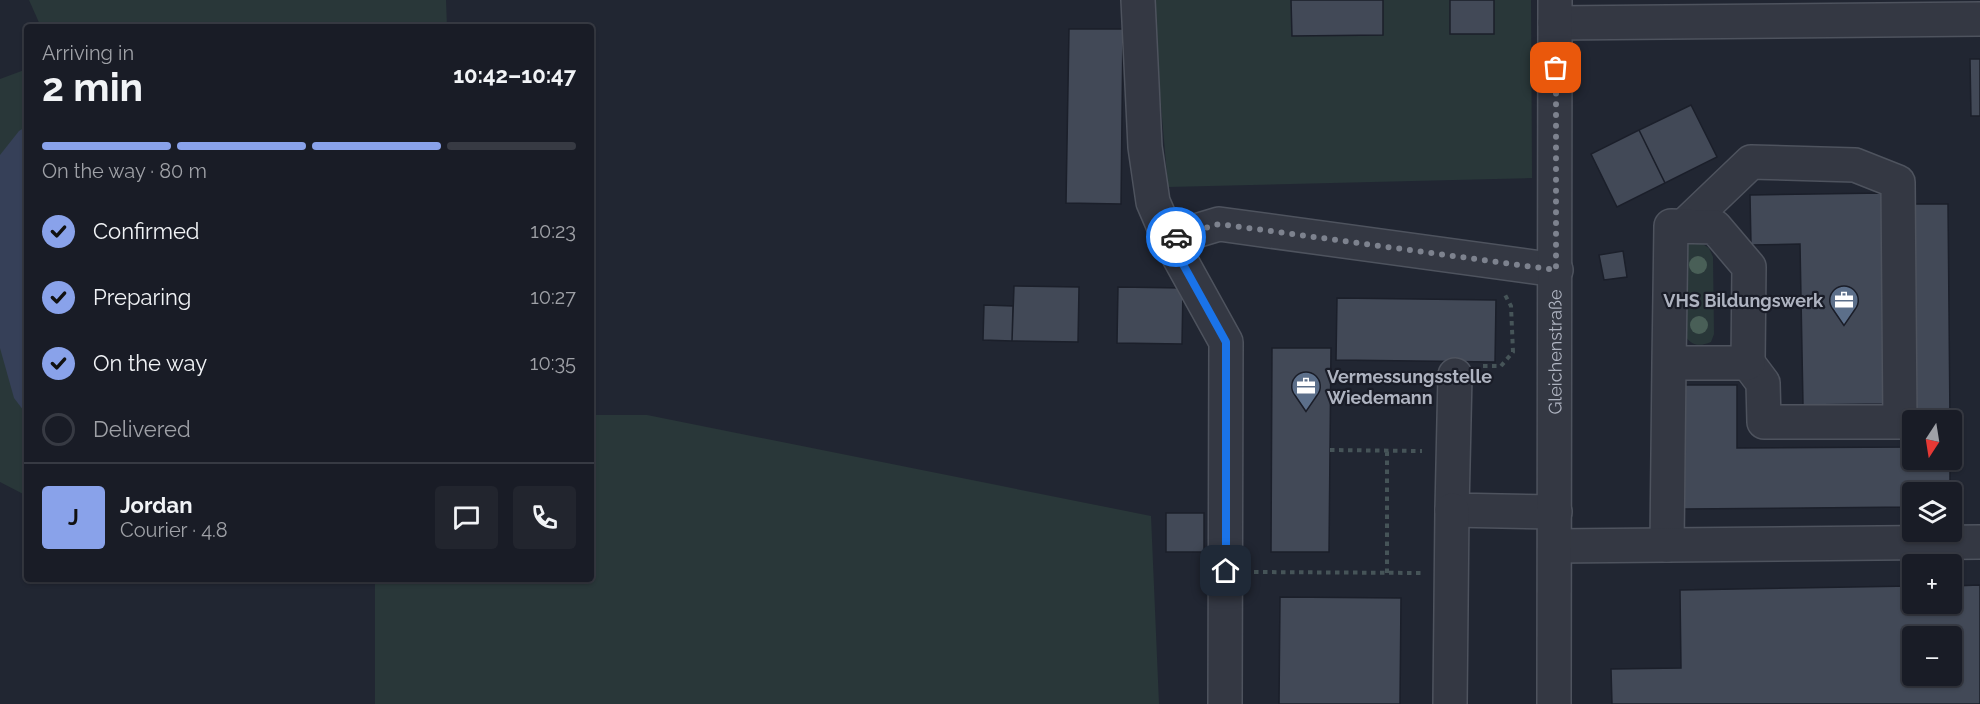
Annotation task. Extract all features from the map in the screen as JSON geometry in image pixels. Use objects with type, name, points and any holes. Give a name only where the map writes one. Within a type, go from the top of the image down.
[{"type":"street","points":[[1138,0],[1145,147],[1154,202],[1169,239],[1226,342],[1225,704]]},
{"type":"street","points":[[1555,11],[1980,19]]},
{"type":"street","name":"Gleichenstraße","points":[[1554,704],[1555,11]]},
{"type":"street","points":[[1667,545],[1671,226],[1716,227],[1749,267],[1748,363],[1763,383],[1764,422],[1900,422],[1898,182],[1855,165],[1751,162],[1683,226]]},
{"type":"street","points":[[1169,239],[1219,224],[1556,270]]},
{"type":"street","points":[[1669,363],[1748,363]]},
{"type":"street","points":[[1450,704],[1455,375]]},
{"type":"street","points":[[1452,510],[1555,512]]},
{"type":"street","points":[[1555,546],[1980,542]]},
{"type":"path","points":[[1455,375],[1455,366],[1501,366],[1513,352],[1510,306],[1489,261]]},
{"type":"path","points":[[1330,450],[1453,451]]},
{"type":"path","points":[[1387,450],[1387,573]]},
{"type":"path","points":[[1226,571],[1452,573]]},
{"type":"shaded area","points":[[29,0],[446,0],[447,24],[40,24]]},
{"type":"shaded area","points":[[1152,0],[1531,0],[1532,178],[1168,187]]},
{"type":"shaded area","points":[[24,70],[24,494],[0,482],[0,79]]},
{"type":"shaded area","points":[[1701,243],[1709,248],[1713,257],[1714,334],[1711,342],[1699,345],[1689,341],[1684,334],[1683,252],[1689,244]]},
{"type":"shaded area","points":[[594,415],[647,415],[1151,516],[1159,704],[375,704],[375,582],[594,582]]},
{"type":"water","points":[[24,128],[24,411],[14,398],[0,348],[0,155]]},
{"type":"building","points":[[1291,0],[1383,0],[1383,35],[1292,36]]},
{"type":"building","points":[[1450,0],[1494,0],[1494,34],[1450,34]]},
{"type":"building","points":[[1069,29],[1123,29],[1121,204],[1066,203]]},
{"type":"building","points":[[1970,59],[1980,59],[1980,116],[1971,116]]},
{"type":"building","points":[[1691,105],[1717,157],[1665,183],[1639,130]]},
{"type":"building","points":[[1639,130],[1665,183],[1617,207],[1591,154]]},
{"type":"building","name":"VHS Bildungswerk","points":[[1884,193],[1887,404],[1803,405],[1800,244],[1751,245],[1750,195]]},
{"type":"building","points":[[1909,204],[1948,204],[1950,410],[1910,410]]},
{"type":"building","points":[[1623,251],[1627,277],[1604,280],[1599,255]]},
{"type":"building","points":[[1014,286],[1079,287],[1078,342],[1012,341]]},
{"type":"building","points":[[1118,287],[1183,288],[1182,344],[1117,343]]},
{"type":"building","points":[[1337,298],[1496,300],[1495,362],[1336,360]]},
{"type":"building","points":[[984,305],[1013,306],[1012,341],[983,340]]},
{"type":"building","points":[[1272,348],[1331,348],[1329,552],[1271,552]]},
{"type":"building","points":[[1682,385],[1737,385],[1737,448],[1902,447],[1902,470],[1950,470],[1950,482],[1902,482],[1902,507],[1683,509]]},
{"type":"building","points":[[1166,513],[1204,513],[1204,552],[1166,552]]},
{"type":"building","points":[[1980,585],[1980,704],[1612,704],[1611,669],[1681,668],[1680,590],[1902,586],[1902,614],[1962,614],[1962,586]]},
{"type":"building","points":[[1280,597],[1401,598],[1400,704],[1279,704]]},
{"type":"way so far","points":[[1176,237],[1219,224],[1556,270],[1556,68]]},
{"type":"place","name":"VHS Bildungswerk","points":[[1844,326]]},
{"type":"place","name":"Vermessungsstelle Wiedemann","points":[[1306,412]]},
{"type":"route","points":[[1176,237],[1169,239],[1226,342],[1226,571]]}]
